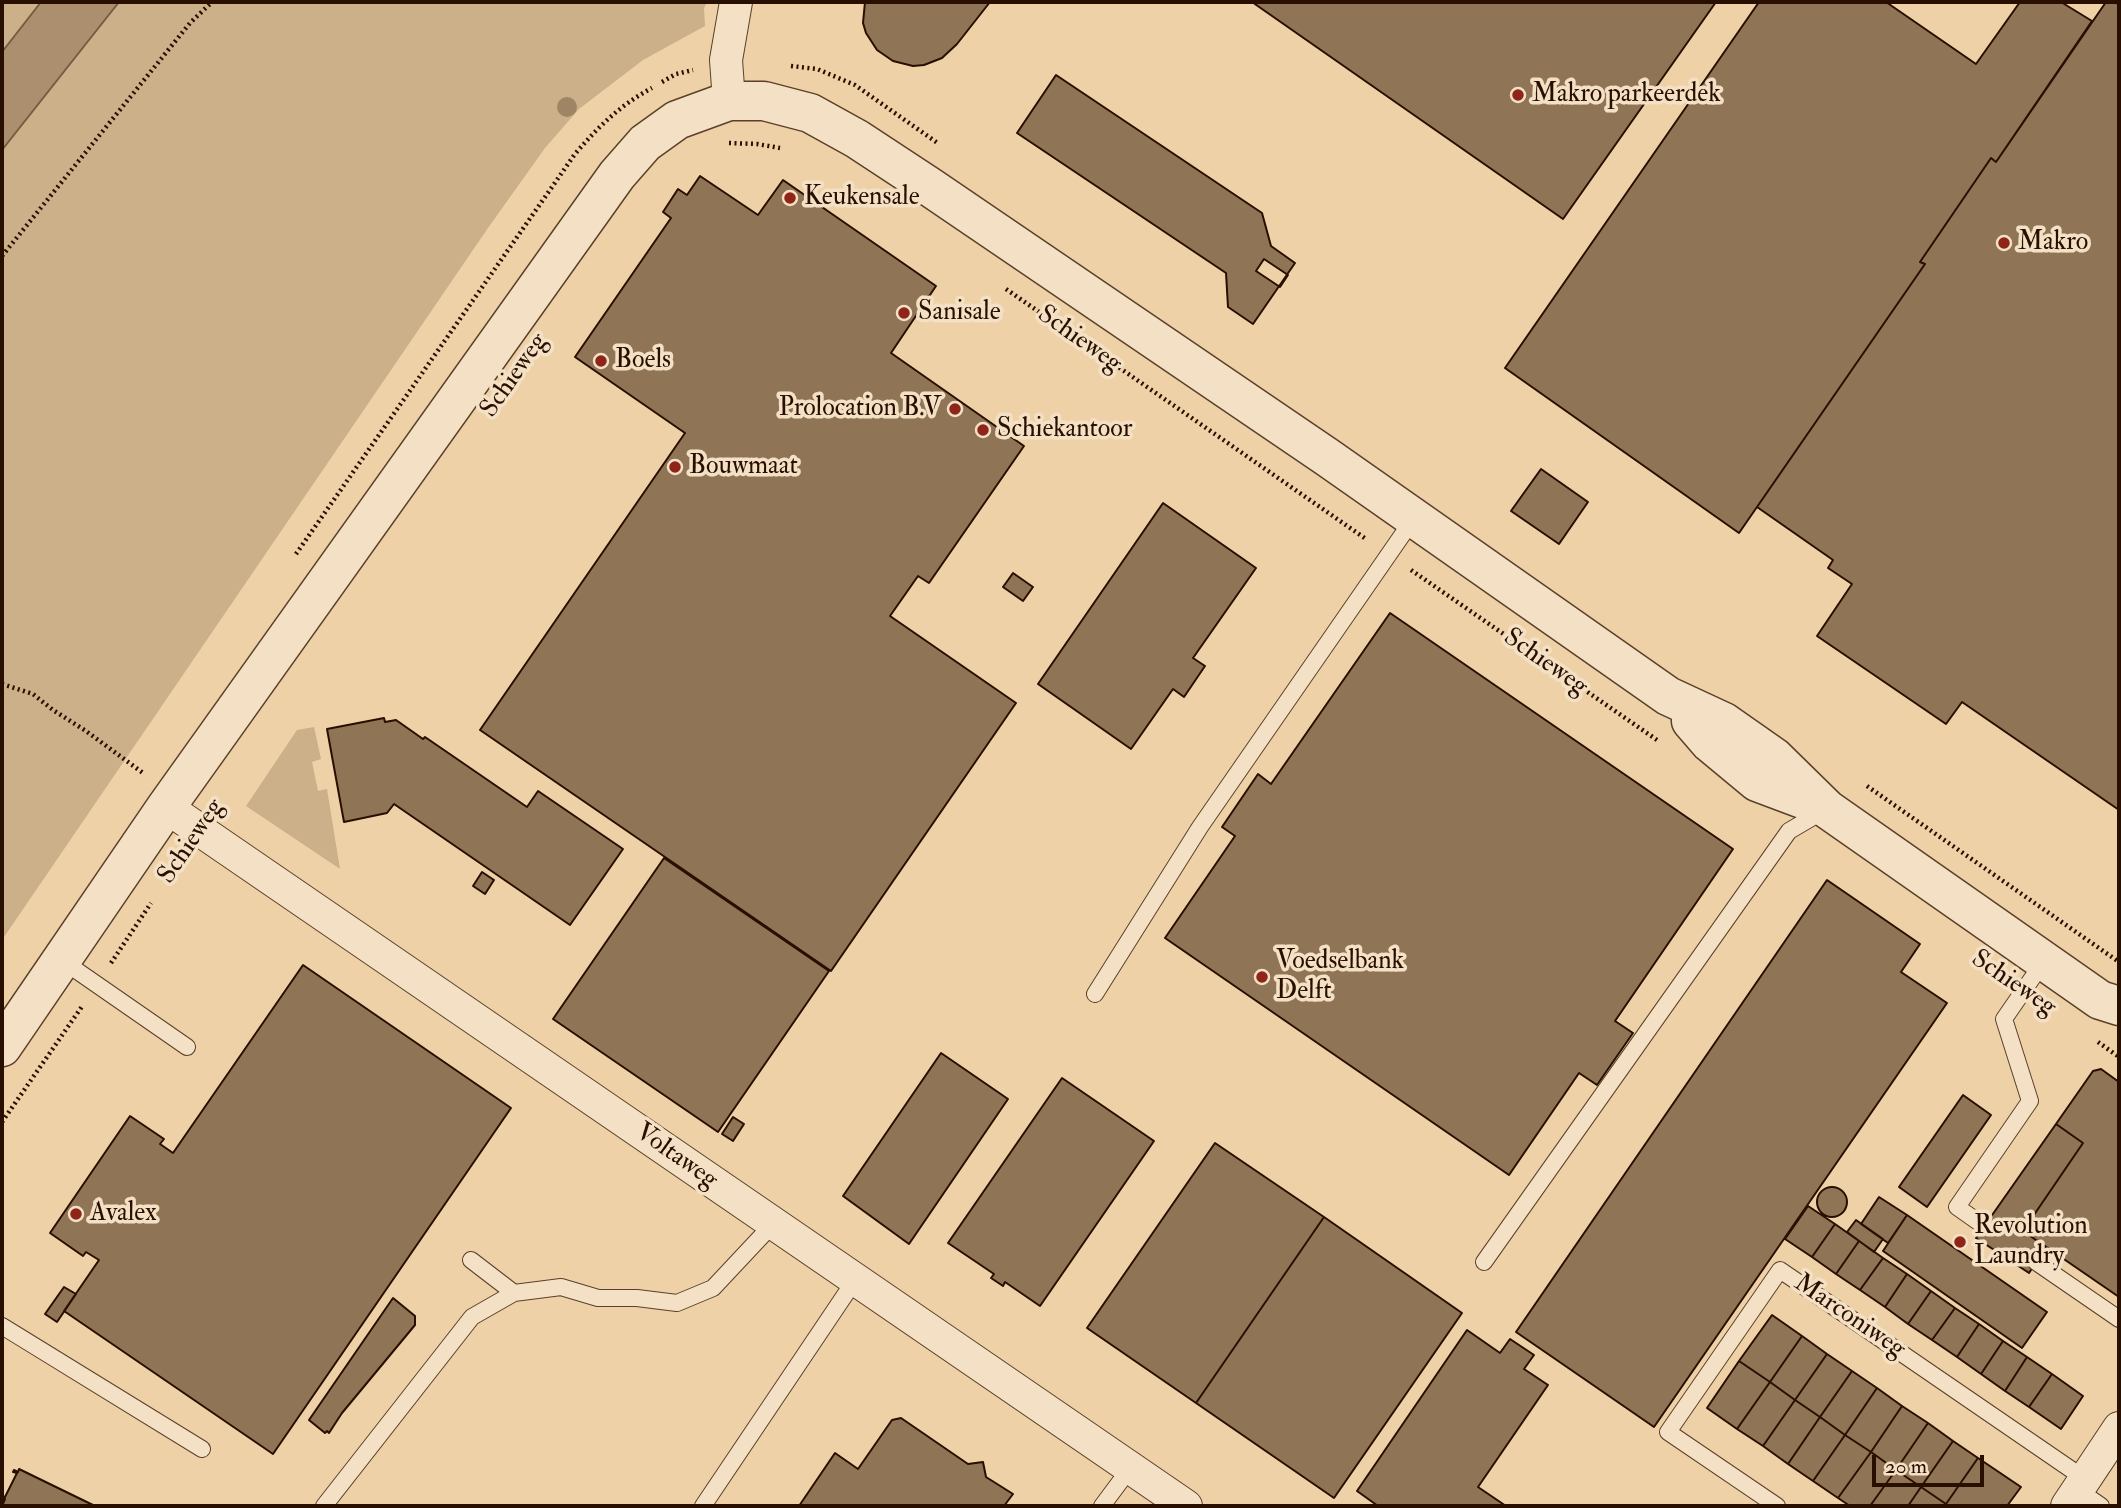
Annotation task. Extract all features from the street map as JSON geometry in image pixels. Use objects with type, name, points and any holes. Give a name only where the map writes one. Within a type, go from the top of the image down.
[{"type":"street","points":[[729,101],[726,60],[736,2]]},
{"type":"street","name":"Schieweg","points":[[2,1047],[166,807],[617,175],[645,143],[677,120],[729,101],[764,101],[810,113],[857,139],[942,195],[1414,518],[1668,696],[1724,722],[1774,757],[1827,809],[2044,961],[2106,1017]]},
{"type":"street","name":"Voltaweg","points":[[166,807],[1186,1506]]},
{"type":"street","name":"Marconiweg","points":[[2083,1495],[2119,1428]]},
{"type":"lane","points":[[1095,995],[1200,827],[1414,518]]},
{"type":"lane","points":[[1484,1262],[1789,831],[1827,809]]},
{"type":"lane","points":[[60,959],[187,1047]]},
{"type":"lane","points":[[1984,1226],[1957,1207],[2030,1101],[2004,1019],[2044,961]]},
{"type":"lane","points":[[324,1506],[472,1317],[514,1293],[561,1287],[597,1298],[636,1298],[677,1303],[713,1288],[773,1224]]},
{"type":"lane","points":[[471,1260],[514,1293]]},
{"type":"lane","points":[[2036,1262],[2119,1319]]},
{"type":"lane","name":"Marconiweg","points":[[1777,1506],[1668,1432],[1780,1270],[2083,1495]]},
{"type":"lane","points":[[704,1506],[855,1280]]},
{"type":"lane","points":[[2,1326],[202,1449]]},
{"type":"lane","points":[[1102,1506],[1131,1467]]},
{"type":"path","points":[[2,256],[190,23],[212,2]]},
{"type":"path","points":[[295,555],[575,155],[603,122],[639,95],[676,74],[726,60]]},
{"type":"path","points":[[783,65],[817,69],[855,85],[942,146]]},
{"type":"path","points":[[720,144],[757,144],[790,150]]},
{"type":"path","name":"Schieweg","points":[[998,284],[1658,740]]},
{"type":"path","points":[[2,684],[33,694],[86,731],[143,773],[138,779]]},
{"type":"path","points":[[1858,780],[2119,962]]},
{"type":"path","name":"Schieweg","points":[[2,1122],[156,895]]},
{"type":"path","points":[[2106,1017],[2119,1057]]},
{"type":"shaded area","points":[[2,2],[41,2],[2,52]]},
{"type":"shaded area","points":[[41,2],[119,2],[2,150],[2,52]]},
{"type":"shaded area","points":[[119,2],[707,2],[704,8],[705,26],[643,60],[579,109],[545,148],[2,940],[2,150]]},
{"type":"shaded area","points":[[314,727],[321,759],[312,762],[318,791],[327,789],[340,869],[246,806],[297,730]]},
{"type":"building","points":[[865,2],[990,2],[957,44],[942,58],[913,66],[893,61],[877,50],[863,23]]},
{"type":"building","name":"Makro parkeerdek","points":[[1252,2],[1716,2],[1563,219]]},
{"type":"building","points":[[1759,2],[1886,2],[1976,64],[2020,2],[2061,2],[2092,21],[1996,162],[1991,158],[1920,262],[1925,264],[1739,533],[1505,368]]},
{"type":"building","points":[[2106,2],[2119,5],[2119,810],[1962,702],[1946,724],[1817,636],[1852,584],[1828,568],[1833,560],[1757,507],[1925,264],[1920,262],[1991,158],[1996,162]]},
{"type":"building","points":[[1056,75],[1262,213],[1271,246],[1295,263],[1253,324],[1228,307],[1226,273],[1017,133]]},
{"type":"building","points":[[700,176],[758,215],[783,180],[936,286],[891,353],[1024,446],[929,583],[918,576],[890,616],[1016,703],[831,971],[480,730],[685,433],[575,357],[671,218],[663,212],[678,189],[687,195]]},
{"type":"building","points":[[1264,259],[1288,275],[1280,287],[1256,271]]},
{"type":"building","points":[[1541,469],[1588,502],[1559,544],[1511,511]]},
{"type":"building","points":[[1163,503],[1256,568],[1193,658],[1205,666],[1184,697],[1173,689],[1131,749],[1038,684]]},
{"type":"building","points":[[1013,573],[1033,587],[1023,601],[1003,587]]},
{"type":"building","points":[[1390,613],[1733,849],[1615,1021],[1633,1033],[1597,1085],[1579,1073],[1509,1175],[1165,938],[1235,836],[1222,827],[1258,774],[1271,784]]},
{"type":"building","points":[[384,718],[385,722],[396,720],[423,739],[425,737],[527,807],[538,791],[623,849],[570,925],[394,804],[387,813],[344,822],[327,729]]},
{"type":"building","points":[[664,858],[829,971],[718,1132],[553,1019]]},
{"type":"building","points":[[482,872],[494,880],[485,894],[473,886]]},
{"type":"building","points":[[1827,880],[1920,944],[1901,972],[1947,1003],[1654,1427],[1516,1332]]},
{"type":"building","points":[[303,965],[511,1108],[273,1454],[64,1311],[99,1260],[86,1252],[83,1256],[50,1233],[130,1116],[164,1139],[160,1144],[173,1153]]},
{"type":"building","points":[[941,1053],[1008,1099],[909,1244],[843,1196]]},
{"type":"building","points":[[2101,1069],[2119,1082],[2119,1297],[2023,1231],[2083,1143],[2056,1124],[2093,1071]]},
{"type":"building","points":[[1062,1078],[1154,1141],[1040,1306],[1005,1282],[1003,1286],[991,1278],[994,1274],[948,1243]]},
{"type":"building","points":[[1963,1095],[1991,1115],[1927,1207],[1899,1187]]},
{"type":"building","points":[[733,1117],[744,1124],[733,1141],[722,1134]]},
{"type":"building","points":[[2056,1124],[2083,1143],[2023,1231],[2046,1247],[2029,1273],[1976,1238]]},
{"type":"building","points":[[1215,1143],[1324,1217],[1196,1403],[1087,1328]]},
{"type":"building","points":[[1832,1187],[1838,1188],[1846,1196],[1846,1208],[1838,1216],[1832,1217],[1826,1216],[1818,1208],[1817,1202],[1818,1196],[1826,1188]]},
{"type":"building","points":[[1879,1197],[1907,1215],[1888,1243],[1861,1224]]},
{"type":"building","points":[[1808,1206],[1835,1224],[1812,1257],[1785,1239]]},
{"type":"building","points":[[1907,1215],[2047,1312],[2022,1348],[1883,1251]]},
{"type":"building","points":[[1324,1217],[1462,1313],[1334,1498],[1196,1403]]},
{"type":"building","points":[[1856,1220],[1883,1239],[1874,1252],[1847,1232]]},
{"type":"building","points":[[1835,1224],[1859,1241],[1836,1274],[1812,1257]]},
{"type":"building","points":[[1859,1241],[1883,1258],[1860,1290],[1836,1274]]},
{"type":"building","points":[[1883,1258],[1907,1274],[1885,1307],[1860,1290]]},
{"type":"building","points":[[1907,1274],[1931,1291],[1908,1324],[1885,1307]]},
{"type":"building","points":[[64,1287],[76,1294],[57,1322],[45,1314]]},
{"type":"building","points":[[1931,1291],[1955,1308],[1932,1340],[1908,1324]]},
{"type":"building","points":[[393,1298],[415,1316],[415,1325],[342,1413],[329,1433],[325,1433],[309,1420]]},
{"type":"building","points":[[1955,1308],[1979,1324],[1957,1357],[1932,1340]]},
{"type":"building","points":[[1772,1315],[1802,1336],[1770,1382],[1739,1361]]},
{"type":"building","points":[[1979,1324],[2003,1341],[1981,1374],[1957,1357]]},
{"type":"building","points":[[1467,1330],[1500,1353],[1510,1339],[1534,1355],[1524,1369],[1548,1385],[1478,1487],[1506,1506],[1378,1506],[1357,1491]]},
{"type":"building","points":[[1802,1336],[1827,1354],[1795,1400],[1770,1382]]},
{"type":"building","points":[[2003,1341],[2027,1357],[2005,1391],[1981,1374]]},
{"type":"building","points":[[1827,1354],[1852,1371],[1820,1417],[1795,1400]]},
{"type":"building","points":[[2027,1357],[2052,1374],[2029,1407],[2005,1391]]},
{"type":"building","points":[[1739,1361],[1770,1382],[1737,1429],[1707,1408]]},
{"type":"building","points":[[1852,1371],[1877,1388],[1845,1435],[1820,1417]]},
{"type":"building","points":[[2052,1374],[2083,1396],[2061,1429],[2029,1407]]},
{"type":"building","points":[[1770,1382],[1795,1400],[1763,1446],[1737,1429]]},
{"type":"building","points":[[1877,1388],[1902,1406],[1871,1452],[1845,1435]]},
{"type":"building","points":[[1795,1400],[1820,1417],[1788,1464],[1763,1446]]},
{"type":"building","points":[[1902,1406],[1928,1423],[1896,1470],[1871,1452]]},
{"type":"building","points":[[1820,1417],[1845,1435],[1813,1481],[1788,1464]]},
{"type":"building","points":[[901,1418],[968,1464],[983,1462],[986,1477],[1013,1494],[1004,1506],[799,1506],[835,1453],[858,1469],[892,1420]]},
{"type":"building","points":[[1928,1423],[1953,1441],[1921,1487],[1896,1470]]},
{"type":"building","points":[[1845,1435],[1871,1452],[1838,1498],[1813,1481]]},
{"type":"building","points":[[1953,1441],[1978,1458],[1946,1504],[1921,1487]]},
{"type":"building","points":[[1871,1452],[1896,1470],[1870,1506],[1850,1506],[1838,1498]]},
{"type":"building","points":[[1978,1458],[2021,1487],[2007,1506],[1949,1506],[1946,1504]]},
{"type":"building","points":[[19,1469],[95,1506],[2,1506],[5,1499],[2,1496],[5,1497],[17,1473],[13,1472],[18,1472]]},
{"type":"building","points":[[1896,1470],[1921,1487],[1908,1506],[1870,1506]]},
{"type":"building","points":[[1921,1487],[1946,1504],[1945,1506],[1908,1506]]},
{"type":"place","name":"Makro parkeerdek","points":[[1518,95]]},
{"type":"place","name":"Keukensale","points":[[790,198]]},
{"type":"place","name":"Makro","points":[[2004,243]]},
{"type":"place","name":"Sanisale","points":[[904,313]]},
{"type":"place","name":"Boels","points":[[601,361]]},
{"type":"place","name":"Prolocation B.V","points":[[955,409]]},
{"type":"place","name":"Schiekantoor","points":[[983,430]]},
{"type":"place","name":"Bouwmaat","points":[[675,467]]},
{"type":"place","name":"Voedselbank Delft","points":[[1262,977]]},
{"type":"place","name":"Avalex","points":[[76,1214]]},
{"type":"place","name":"Revolution Laundry","points":[[1960,1242]]}]
